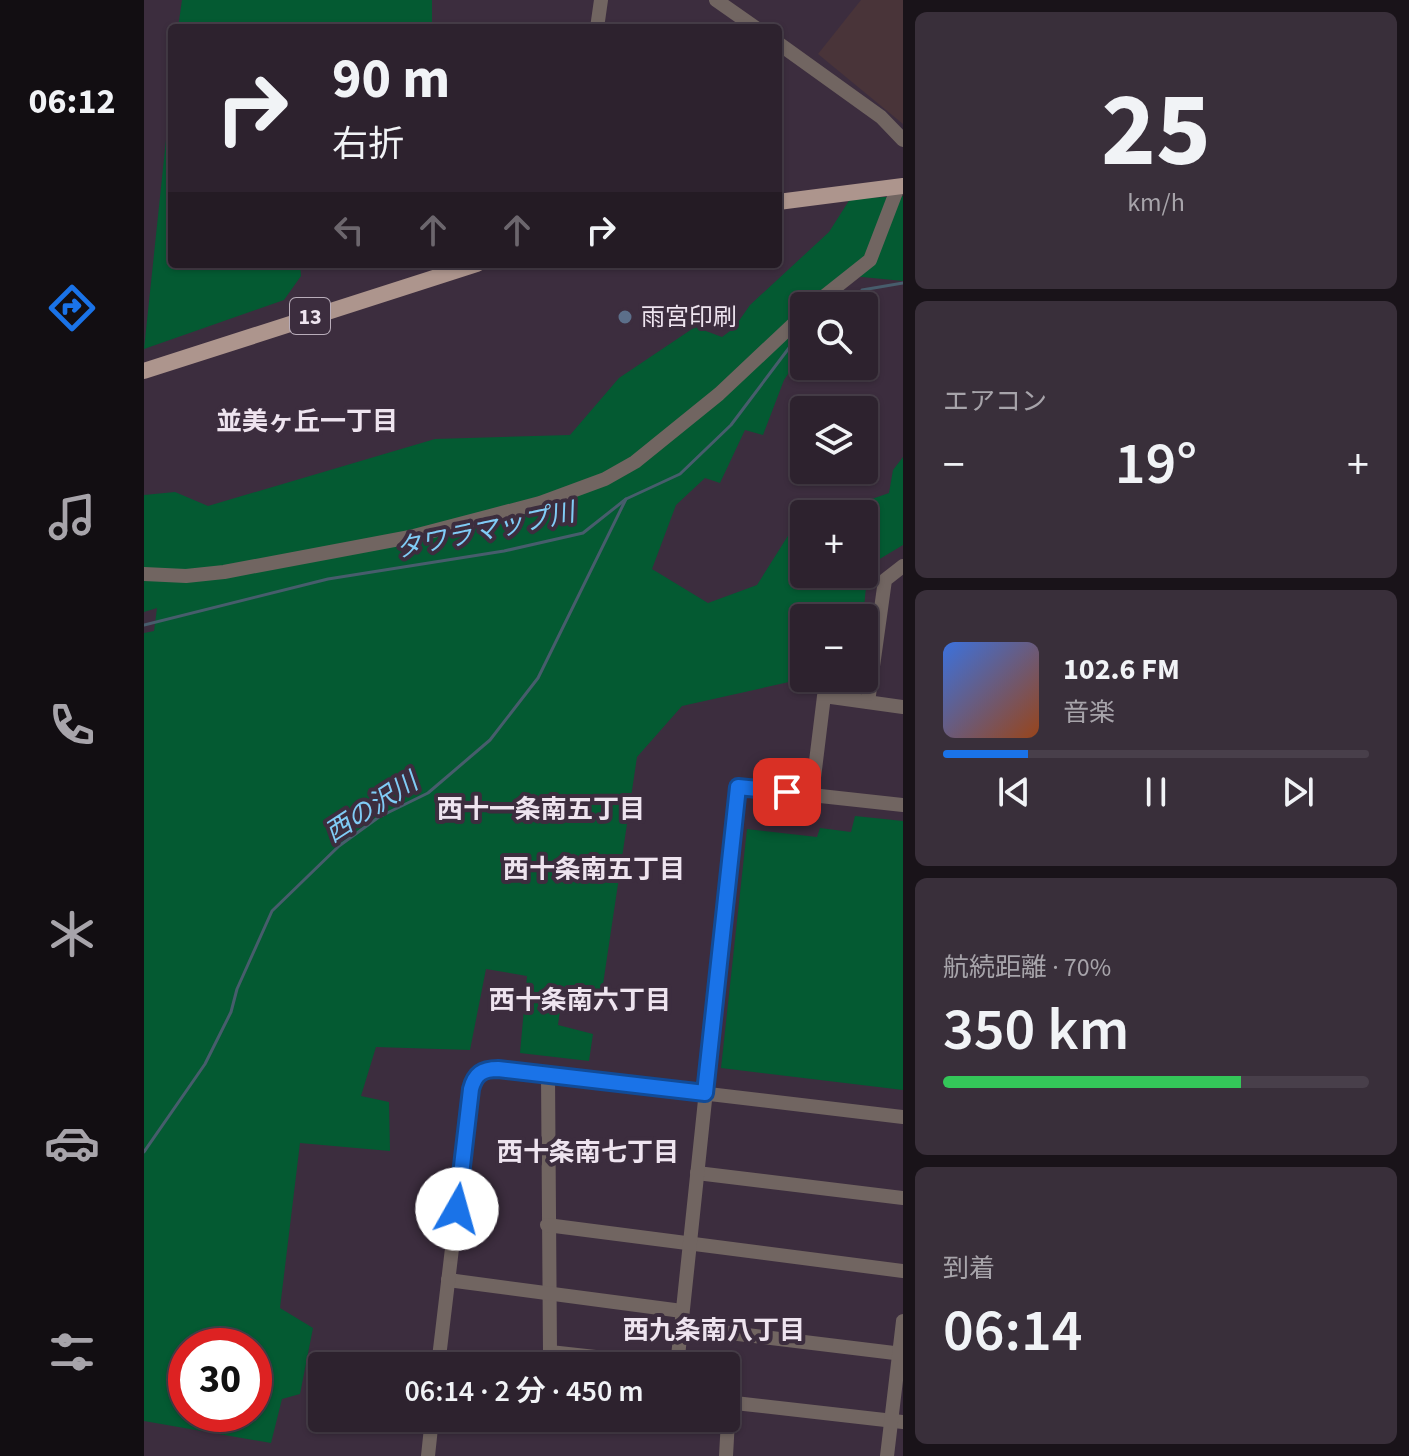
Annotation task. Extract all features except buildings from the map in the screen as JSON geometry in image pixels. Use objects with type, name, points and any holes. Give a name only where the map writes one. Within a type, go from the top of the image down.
[{"type":"main road","points":[[782,202],[901,187]]},
{"type":"main road","name":"13","points":[[144,371],[465,268]]},
{"type":"street","points":[[598,24],[601,0]]},
{"type":"street","points":[[716,0],[750,24]]},
{"type":"street","points":[[782,46],[881,117],[903,140]]},
{"type":"street","points":[[830,292],[870,260],[901,187]]},
{"type":"street","points":[[144,574],[186,576],[224,572],[410,537],[540,503],[605,479],[635,462],[719,394],[790,327]]},
{"type":"street","points":[[868,702],[885,580],[903,566]]},
{"type":"street","points":[[812,794],[824,696],[903,707]]},
{"type":"street","points":[[678,1352],[738,787],[903,805]]},
{"type":"street","points":[[440,1352],[473,1080],[488,1069],[903,1117]]},
{"type":"street","points":[[548,1076],[550,1352]]},
{"type":"street","points":[[697,1173],[903,1198]]},
{"type":"street","points":[[547,1225],[903,1271]]},
{"type":"street","points":[[448,1280],[682,1311]]},
{"type":"street","points":[[887,1456],[897,1421],[903,1321]]},
{"type":"street","points":[[681,1327],[901,1354]]},
{"type":"street","points":[[740,1403],[897,1421]]},
{"type":"street","points":[[428,1456],[431,1432]]},
{"type":"street","points":[[726,1432],[726,1456]]},
{"type":"shaded area","points":[[861,0],[903,0],[903,124],[818,54]]},
{"type":"green space","points":[[182,0],[432,0],[432,24],[179,24]]},
{"type":"green space","points":[[168,121],[168,268],[300,268],[301,276],[284,300],[144,349]]},
{"type":"green space","points":[[903,196],[903,281],[852,276],[842,292],[790,292],[790,371],[763,435],[745,430],[720,483],[705,478],[676,505],[652,569],[708,603],[757,585],[790,533],[790,588],[866,588],[864,604],[790,604],[790,682],[682,706],[637,757],[602,991],[562,994],[558,1025],[593,1034],[589,1061],[520,1053],[527,976],[486,969],[470,1050],[376,1047],[361,1096],[389,1102],[390,1151],[300,1143],[280,1308],[313,1328],[300,1394],[282,1399],[271,1443],[208,1432],[272,1432],[272,1328],[168,1328],[168,1425],[144,1421],[144,633],[154,631],[157,608],[144,612],[144,495],[175,492],[208,506],[435,439],[570,435],[619,378],[695,327],[722,337],[734,328],[750,305],[829,232],[850,199]]},
{"type":"green space","points":[[903,457],[903,545],[878,560],[878,500],[869,500],[889,493],[893,470]]},
{"type":"green space","points":[[855,816],[903,821],[903,1090],[721,1068],[747,829],[817,837],[820,828],[851,832]]},
{"type":"waterway","name":"タワラマップ川","points":[[862,290],[903,283]]},
{"type":"waterway","name":"タワラマップ川","points":[[144,625],[328,579],[504,551],[583,533],[626,499],[680,474],[731,425],[790,347]]},
{"type":"waterway","name":"西の沢川","points":[[144,1152],[205,1064],[231,1012],[237,989],[272,911],[339,846],[379,817],[428,793],[490,740],[538,678],[626,499]]},
{"type":"place","name":"雨宮印刷","points":[[625,317]]},
{"type":"district","name":"並美ヶ丘一丁目","points":[[307,421]]},
{"type":"district","name":"西十一条南五丁目","points":[[541,809]]},
{"type":"district","name":"西十条南五丁目","points":[[594,869]]},
{"type":"district","name":"西十条南六丁目","points":[[580,1000]]},
{"type":"district","name":"西十条南七丁目","points":[[588,1152]]},
{"type":"district","name":"西九条南八丁目","points":[[714,1330]]},
{"type":"route","points":[[457,1209],[471,1089],[473,1080],[483,1071],[498,1069],[705,1093],[738,787],[787,792]]}]
